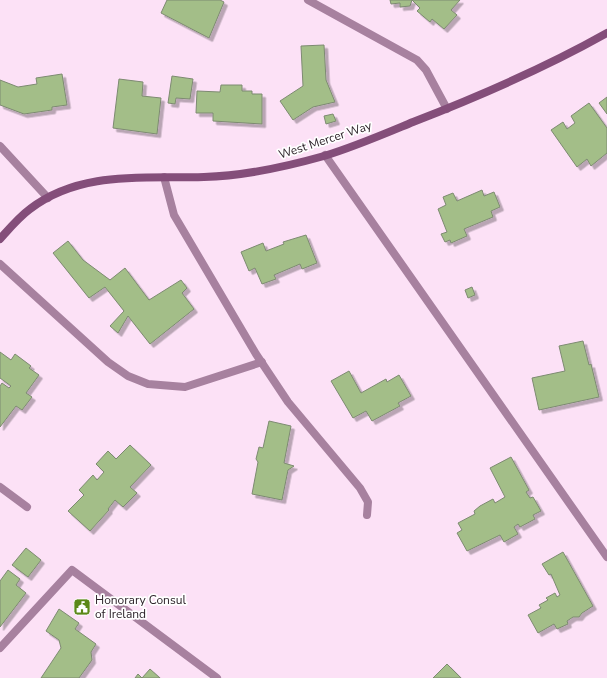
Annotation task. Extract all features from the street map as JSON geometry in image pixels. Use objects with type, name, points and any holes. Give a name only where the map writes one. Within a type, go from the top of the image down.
[{"type":"street","points":[[308,0],[417,60],[426,70],[447,109]]},
{"type":"street","name":"West Mercer Way","points":[[0,239],[30,209],[48,198],[83,183],[118,177],[205,177],[273,170],[325,155],[447,109],[523,77],[607,33]]},
{"type":"street","points":[[0,146],[48,198]]},
{"type":"street","points":[[325,155],[607,557]]},
{"type":"street","points":[[164,177],[174,216],[262,362],[288,402],[360,488],[368,502],[367,515]]},
{"type":"street","points":[[0,264],[108,362],[128,376],[148,384],[185,387],[262,362]]},
{"type":"street","points":[[0,487],[27,507]]},
{"type":"street","points":[[0,648],[72,570],[217,678]]},
{"type":"building","points":[[167,0],[220,0],[224,2],[209,38],[161,13]]},
{"type":"building","points":[[390,0],[412,0],[410,6],[400,7],[400,3],[391,4]]},
{"type":"building","points":[[412,0],[460,0],[451,10],[457,15],[444,29],[432,19],[430,22],[417,11],[420,8]]},
{"type":"building","points":[[324,45],[326,80],[335,102],[313,107],[293,120],[280,101],[303,86],[301,46]]},
{"type":"building","points":[[62,74],[67,105],[52,107],[52,110],[24,114],[0,105],[0,80],[18,87],[37,84],[36,78]]},
{"type":"building","points":[[172,76],[193,79],[190,99],[176,98],[175,104],[168,103]]},
{"type":"building","points":[[119,79],[143,82],[142,96],[161,98],[157,134],[113,128]]},
{"type":"building","points":[[221,85],[242,85],[242,91],[252,91],[252,94],[262,94],[262,124],[213,121],[213,113],[196,113],[197,91],[220,92]]},
{"type":"building","points":[[607,97],[607,114],[599,103]]},
{"type":"building","points":[[589,103],[607,128],[607,153],[591,166],[587,159],[577,167],[551,130],[563,122],[567,129],[575,123],[571,116]]},
{"type":"building","points":[[333,114],[336,121],[326,124],[324,116]]},
{"type":"building","points":[[482,190],[484,196],[494,192],[500,207],[491,211],[493,217],[464,229],[467,236],[451,243],[450,240],[445,242],[441,234],[447,232],[438,209],[446,205],[443,197],[453,193],[457,201]]},
{"type":"building","points":[[306,235],[317,263],[302,269],[300,264],[274,275],[276,279],[262,284],[255,268],[249,271],[241,252],[263,243],[266,251],[284,244],[283,242]]},
{"type":"building","points":[[68,241],[83,260],[110,280],[125,268],[149,300],[181,280],[187,288],[182,293],[194,309],[150,344],[128,316],[118,333],[110,326],[124,311],[105,287],[89,298],[53,253]]},
{"type":"building","points":[[472,287],[475,295],[468,298],[465,290]]},
{"type":"building","points":[[583,341],[589,365],[591,364],[599,397],[539,410],[532,378],[565,371],[559,346]]},
{"type":"building","points":[[0,352],[11,360],[15,354],[31,366],[29,368],[39,375],[26,393],[32,397],[22,410],[16,406],[0,427],[0,386],[2,383],[9,388],[11,386],[0,378]]},
{"type":"building","points":[[349,371],[361,393],[386,379],[387,382],[399,375],[411,396],[398,403],[400,406],[372,421],[366,411],[353,418],[331,381]]},
{"type":"building","points":[[269,421],[291,426],[284,463],[294,466],[288,470],[282,500],[252,494],[258,462],[256,459],[259,447],[263,448]]},
{"type":"building","points":[[130,445],[151,465],[130,487],[137,493],[123,507],[115,500],[108,509],[109,510],[90,531],[68,511],[84,495],[79,490],[93,475],[97,480],[104,472],[96,464],[108,451],[116,459]]},
{"type":"building","points":[[511,457],[529,490],[526,492],[530,498],[533,497],[541,511],[533,515],[535,519],[520,527],[518,524],[514,527],[518,534],[504,542],[500,535],[467,551],[457,533],[462,530],[458,523],[475,514],[474,511],[480,506],[493,499],[495,503],[505,497],[490,468]]},
{"type":"building","points":[[26,548],[41,560],[28,577],[12,565]]},
{"type":"building","points":[[563,552],[593,606],[582,613],[579,617],[573,617],[567,621],[568,624],[557,629],[554,624],[538,633],[528,615],[541,608],[539,605],[548,600],[546,598],[555,593],[557,597],[560,595],[551,574],[549,575],[542,564]]},
{"type":"building","points":[[8,570],[20,579],[16,585],[26,593],[0,627],[0,581]]},
{"type":"building","points":[[59,609],[79,623],[75,629],[96,644],[91,652],[92,660],[79,678],[41,678],[61,648],[59,640],[46,631]]},
{"type":"building","points":[[447,664],[461,678],[433,678]]},
{"type":"building","points":[[150,669],[160,678],[142,678]]},
{"type":"building","points":[[138,674],[142,678],[135,678]]},
{"type":"place","name":"Honorary Consul of Ireland","points":[[82,607]]}]
